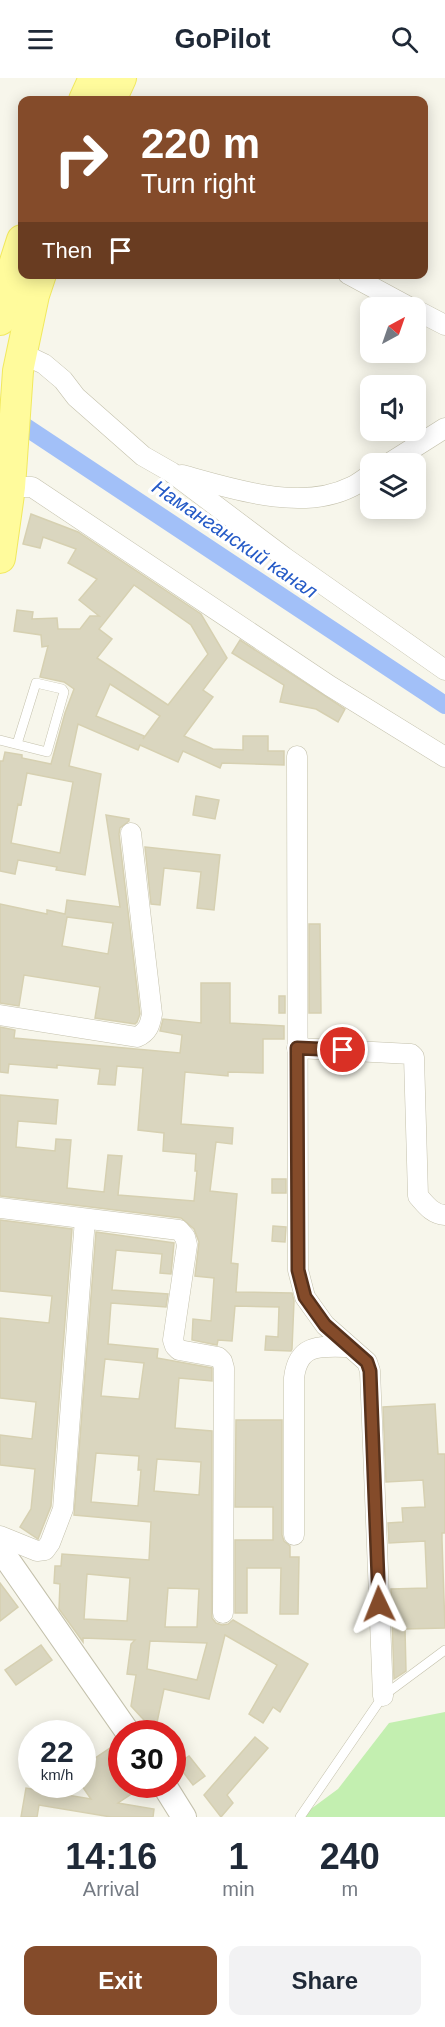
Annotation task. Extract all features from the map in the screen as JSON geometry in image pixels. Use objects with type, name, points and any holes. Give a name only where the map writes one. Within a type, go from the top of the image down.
[{"type":"main road","points":[[0,320],[18,252]]},
{"type":"main road","points":[[0,558],[10,487],[20,362],[40,279]]},
{"type":"street","points":[[357,279],[391,297]]},
{"type":"street","points":[[426,315],[445,325]]},
{"type":"street","points":[[20,362],[44,364],[63,380],[75,397],[143,456],[171,472],[284,557],[445,670]]},
{"type":"street","points":[[405,453],[445,428]]},
{"type":"street","points":[[171,472],[289,499],[322,496],[350,488],[360,482]]},
{"type":"street","points":[[10,487],[32,487],[330,686],[445,757]]},
{"type":"street","points":[[297,756],[298,1270],[305,1297],[325,1325],[367,1362],[370,1371],[383,1696]]},
{"type":"street","points":[[0,1015],[137,1037],[145,1033],[150,1025],[152,1014],[131,833]]},
{"type":"street","points":[[297,1048],[411,1054],[414,1057],[418,1196],[428,1208],[445,1215]]},
{"type":"street","points":[[0,1208],[179,1230],[185,1237],[187,1245],[173,1340],[175,1346],[180,1350],[218,1358],[222,1361],[224,1368],[223,1612]]},
{"type":"street","points":[[0,1536],[37,1551],[45,1550],[63,1509],[85,1219]]},
{"type":"street","points":[[294,1535],[295,1365],[305,1352],[321,1346],[348,1347]]},
{"type":"street","points":[[0,1549],[119,1720]]},
{"type":"street","points":[[172,1798],[184,1817]]},
{"type":"lane","points":[[0,740],[46,752],[64,692],[62,689],[36,683],[17,744]]},
{"type":"lane","points":[[300,1817],[383,1696],[445,1650]]},
{"type":"green space","points":[[445,1712],[445,1817],[300,1817],[338,1789],[389,1723]]},
{"type":"building","points":[[31,514],[78,532],[201,614],[227,658],[203,690],[213,697],[184,736],[213,749],[243,750],[243,736],[268,736],[268,751],[284,751],[284,765],[222,763],[220,768],[183,751],[178,762],[140,745],[138,750],[78,724],[69,766],[101,774],[85,875],[18,860],[15,874],[0,871],[0,761],[3,761],[5,752],[51,764],[74,689],[64,682],[40,677],[48,646],[42,647],[41,635],[14,631],[17,610],[33,612],[32,619],[57,618],[58,629],[80,629],[90,616],[99,616],[79,600],[97,579],[68,563],[76,549],[43,537],[40,548],[23,544]],"holes":[[[134,585],[191,625],[208,654],[168,705],[97,658],[112,639],[99,629]],[[110,684],[160,716],[143,739],[144,736],[96,716]],[[27,773],[73,782],[60,853],[11,843],[18,804],[21,805]]]},
{"type":"building","points":[[240,640],[345,709],[338,722],[316,709],[280,702],[284,685],[232,653]]},
{"type":"building","points":[[196,796],[219,800],[215,819],[193,815]]},
{"type":"building","points":[[106,815],[129,819],[120,828],[119,834],[140,1014],[135,1024],[95,1018],[100,987],[24,975],[19,1006],[0,1003],[0,904],[47,914],[47,910],[65,914],[67,900],[120,907]],"holes":[[[67,917],[113,923],[108,954],[62,946]]]},
{"type":"building","points":[[145,847],[220,855],[214,910],[197,908],[201,872],[164,868],[160,905],[151,904]]},
{"type":"building","points":[[309,924],[320,924],[321,1013],[309,1013]]},
{"type":"building","points":[[201,983],[230,983],[230,1023],[284,1026],[284,1039],[263,1039],[263,1073],[228,1072],[228,1076],[185,1072],[181,1124],[233,1128],[232,1144],[216,1142],[210,1191],[237,1194],[231,1263],[238,1264],[236,1292],[292,1293],[294,1301],[291,1351],[265,1350],[266,1336],[278,1337],[279,1307],[235,1306],[232,1341],[218,1340],[217,1345],[192,1340],[193,1319],[211,1321],[214,1278],[195,1276],[199,1242],[194,1229],[181,1218],[0,1196],[0,1095],[58,1100],[56,1124],[18,1121],[16,1147],[55,1151],[56,1139],[71,1140],[67,1188],[104,1192],[108,1155],[122,1156],[118,1195],[194,1201],[196,1154],[163,1151],[164,1133],[138,1130],[143,1068],[117,1066],[115,1085],[98,1084],[100,1069],[9,1064],[8,1073],[0,1072],[0,1027],[15,1030],[14,1038],[180,1053],[182,1035],[160,1031],[163,1019],[201,1023]]},
{"type":"building","points":[[279,996],[285,996],[285,1013],[279,1013]]},
{"type":"building","points":[[272,1179],[286,1179],[286,1193],[272,1193]]},
{"type":"building","points":[[0,1220],[72,1229],[51,1506],[38,1539],[20,1527],[31,1509],[35,1469],[0,1465],[0,1435],[32,1439],[36,1402],[0,1398],[0,1318],[49,1323],[52,1296],[0,1291]]},
{"type":"building","points":[[273,1226],[286,1227],[285,1242],[272,1241]]},
{"type":"building","points":[[96,1232],[174,1243],[171,1274],[160,1273],[162,1254],[116,1250],[112,1290],[168,1294],[166,1307],[111,1303],[108,1344],[158,1349],[157,1358],[212,1368],[212,1381],[179,1378],[175,1428],[212,1431],[212,1618],[216,1623],[222,1625],[233,1620],[308,1664],[280,1712],[273,1707],[263,1723],[249,1714],[277,1665],[225,1635],[209,1699],[164,1689],[158,1720],[144,1720],[131,1706],[136,1675],[127,1674],[131,1644],[135,1640],[83,1638],[83,1642],[59,1609],[60,1584],[54,1583],[55,1566],[61,1566],[62,1554],[149,1560],[151,1522],[74,1515]],"holes":[[[105,1359],[144,1363],[139,1399],[101,1396]],[[96,1453],[139,1456],[138,1470],[141,1470],[138,1506],[91,1502]],[[157,1459],[201,1462],[199,1495],[154,1491]],[[87,1574],[130,1578],[127,1621],[84,1619]],[[168,1588],[199,1589],[197,1627],[165,1627]],[[150,1641],[207,1643],[197,1680],[147,1669]]]},
{"type":"building","points":[[435,1404],[438,1454],[445,1454],[445,1533],[442,1533],[442,1540],[445,1628],[405,1629],[406,1671],[394,1679],[391,1589],[427,1588],[425,1541],[389,1543],[388,1523],[403,1522],[402,1508],[425,1507],[423,1480],[386,1482],[383,1407]]},
{"type":"building","points":[[236,1420],[282,1420],[282,1535],[284,1541],[290,1546],[290,1557],[299,1557],[298,1614],[280,1614],[281,1568],[247,1568],[247,1613],[235,1613],[235,1540],[273,1540],[273,1507],[235,1507]]},
{"type":"building","points":[[0,1583],[18,1607],[0,1621]]},
{"type":"building","points":[[41,1645],[52,1660],[16,1685],[5,1670]]},
{"type":"building","points":[[255,1737],[268,1748],[227,1795],[233,1803],[221,1817],[204,1795]]},
{"type":"building","points":[[108,1749],[108,1798],[126,1798],[118,1803],[154,1809],[153,1817],[111,1817],[39,1805],[37,1817],[21,1817],[24,1798],[96,1798],[96,1758]]},
{"type":"building","points":[[189,1756],[205,1776],[193,1785],[186,1776],[186,1758]]},
{"type":"waterway","name":"Наманганский канал","points":[[0,410],[445,705]]},
{"type":"route","points":[[343,1050],[297,1048],[298,1270],[305,1297],[325,1325],[367,1362],[370,1371],[379,1604]]}]
